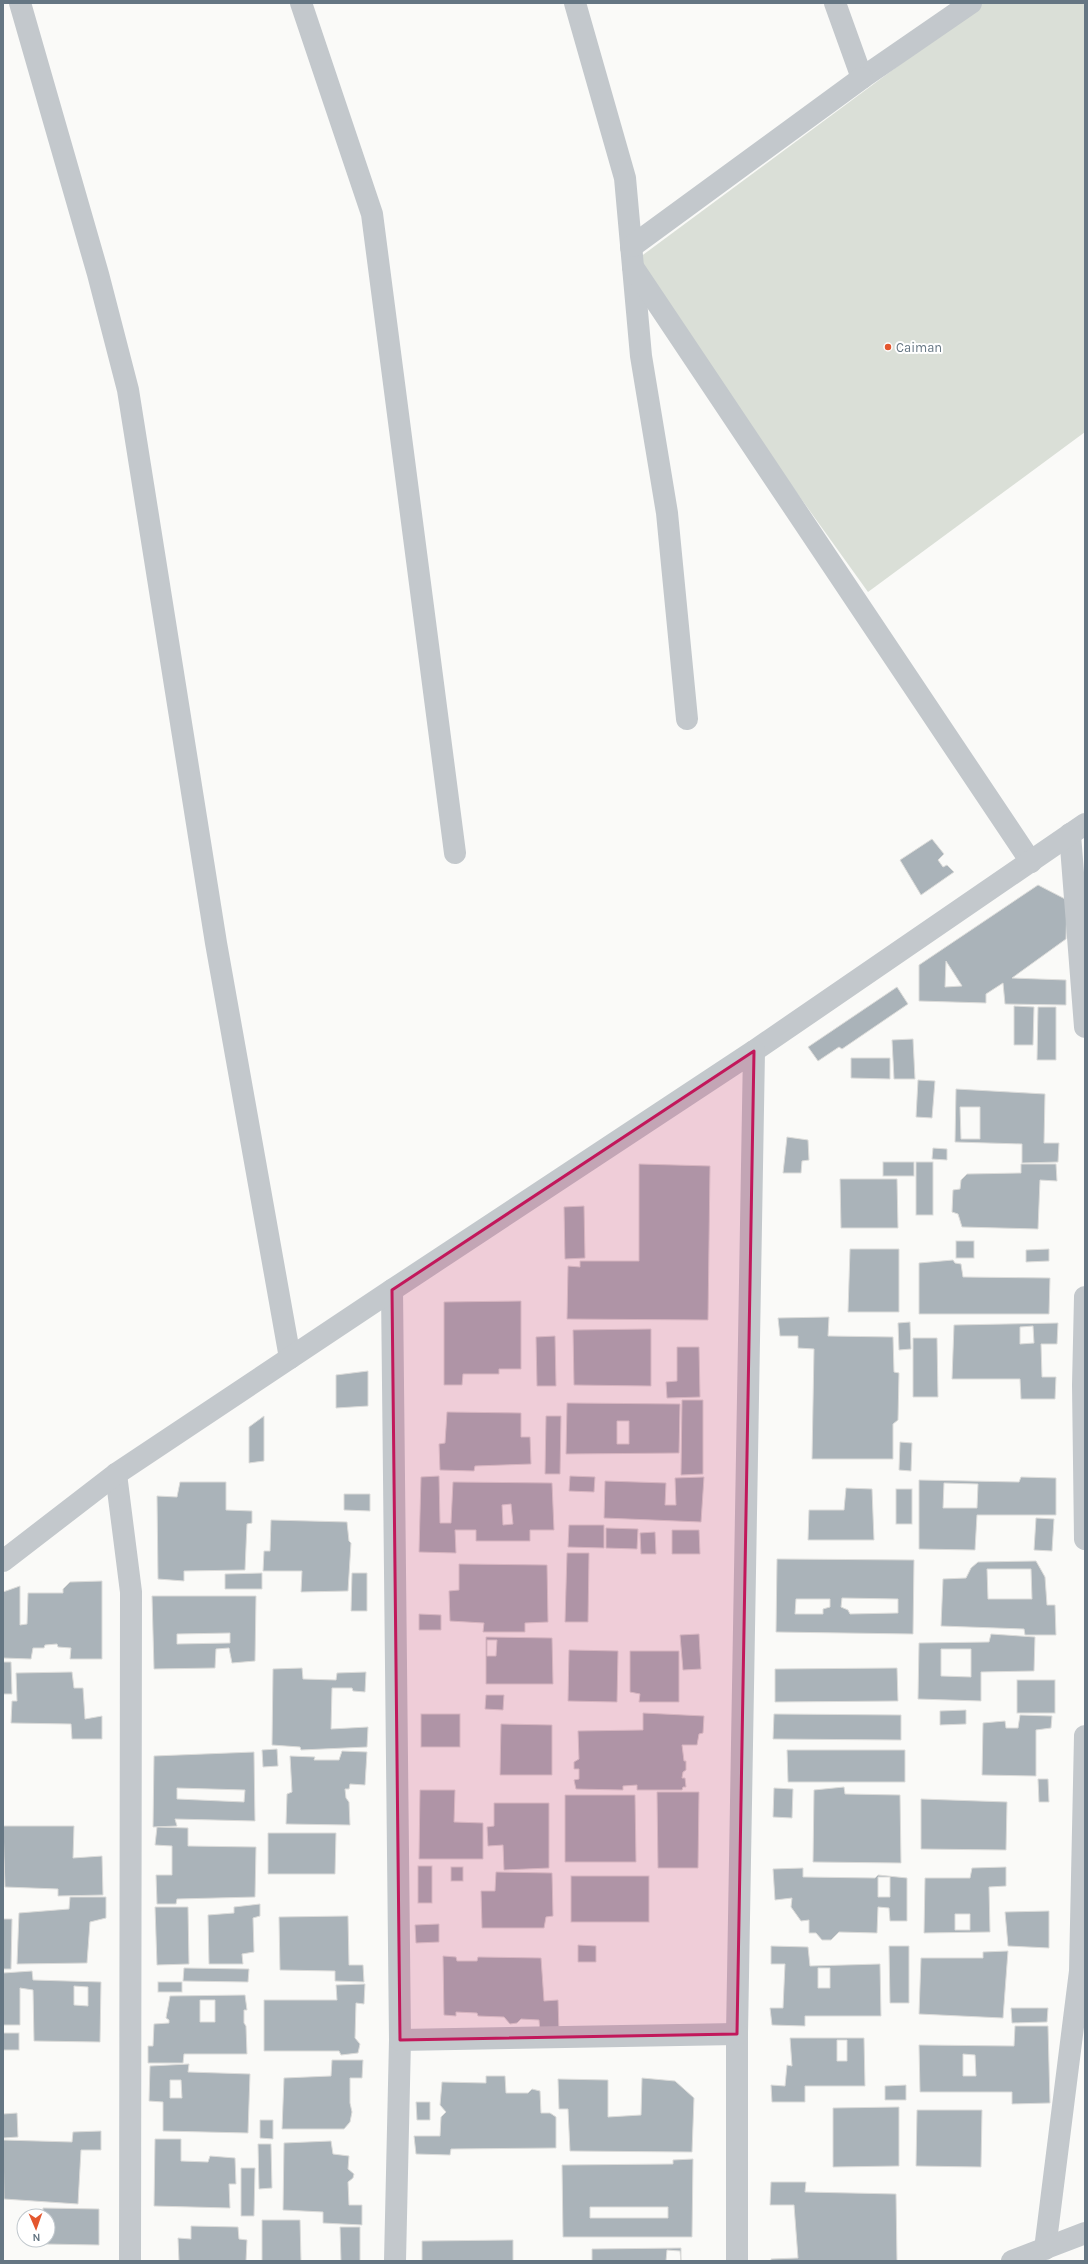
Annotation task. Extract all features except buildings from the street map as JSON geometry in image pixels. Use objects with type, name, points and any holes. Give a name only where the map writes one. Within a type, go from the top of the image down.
[{"type":"street","points":[[20,3],[98,274],[128,390],[218,950],[290,1358]]},
{"type":"street","points":[[301,3],[372,214],[455,853]]},
{"type":"street","points":[[575,3],[625,178],[641,356],[667,513],[687,719]]},
{"type":"street","points":[[835,3],[862,78]]},
{"type":"street","points":[[631,256],[862,78],[971,3]]},
{"type":"street","points":[[631,256],[1031,862]]},
{"type":"street","points":[[3,1561],[116,1474],[754,1051],[1078,829]]},
{"type":"street","points":[[1078,829],[1085,1027]]},
{"type":"street","points":[[737,2261],[737,2034],[754,1051]]},
{"type":"street","points":[[392,1290],[400,2040],[395,2261]]},
{"type":"street","points":[[1085,1297],[1085,1538]]},
{"type":"street","points":[[116,1474],[131,1592],[130,2261]]},
{"type":"street","points":[[1045,2249],[1082,1970],[1085,1736]]},
{"type":"street","points":[[400,2040],[737,2034]]},
{"type":"street","points":[[1012,2261],[1085,2233]]},
{"type":"highlighted area","points":[[754,1051],[737,2034],[400,2040],[392,1290]]},
{"type":"shaded area","name":"Caiman","points":[[983,3],[1085,3],[1085,432],[868,592],[632,263]]},
{"type":"place","name":"Caiman","points":[[888,347]]}]
